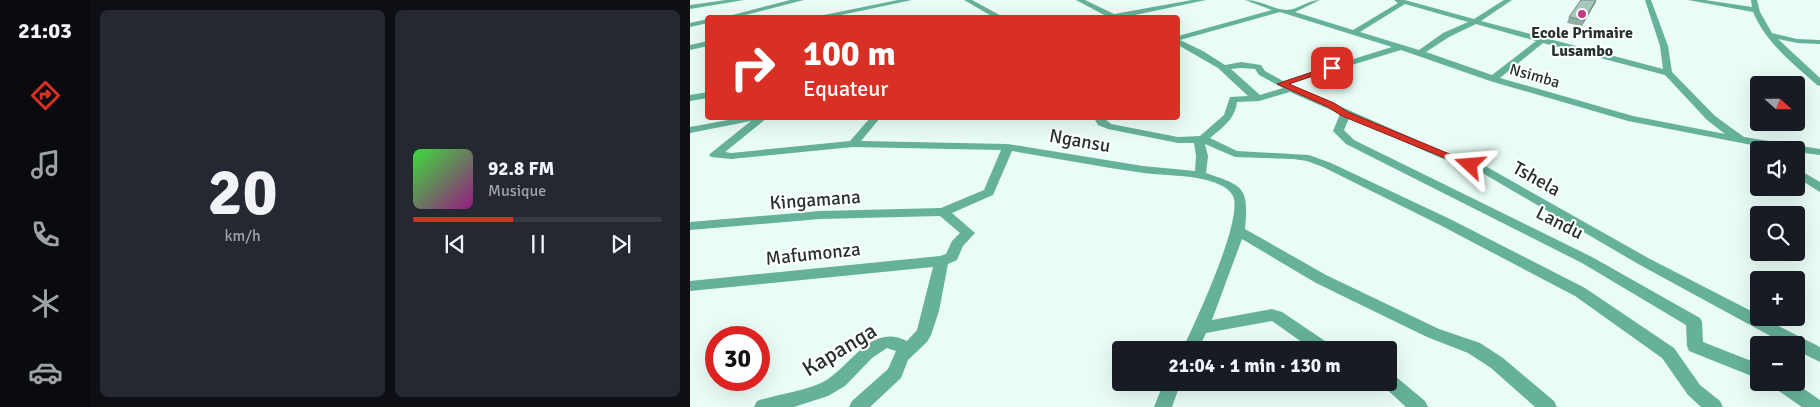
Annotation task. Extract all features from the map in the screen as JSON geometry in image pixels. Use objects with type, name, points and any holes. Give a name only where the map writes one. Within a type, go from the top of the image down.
[{"type":"street","points":[[690,7],[742,0]]},
{"type":"street","points":[[769,6],[779,0]]},
{"type":"street","points":[[735,15],[801,0]]},
{"type":"street","points":[[828,15],[909,0]]},
{"type":"street","points":[[967,0],[996,15]]},
{"type":"street","points":[[1079,0],[1105,15]]},
{"type":"street","points":[[1120,15],[1203,0]]},
{"type":"street","name":"Nsimba","points":[[1248,0],[1420,53],[1493,79],[1650,124],[1750,143]]},
{"type":"street","points":[[1180,39],[1285,11],[1317,0]]},
{"type":"street","points":[[1415,5],[1428,0]]},
{"type":"street","points":[[1420,53],[1446,35],[1476,21],[1509,0]]},
{"type":"street","points":[[1648,0],[1664,46],[1668,73]]},
{"type":"street","points":[[1691,0],[1755,10]]},
{"type":"street","points":[[1754,0],[1755,10],[1769,35],[1820,83]]},
{"type":"street","points":[[1353,33],[1401,1],[1668,73],[1711,118],[1731,133],[1750,141]]},
{"type":"street","points":[[690,25],[705,22]]},
{"type":"street","points":[[1769,35],[1797,41],[1820,42]]},
{"type":"street","points":[[1493,79],[1542,40]]},
{"type":"street","points":[[1180,41],[1207,55],[1225,68],[1249,93],[1259,98]]},
{"type":"street","points":[[690,48],[705,44]]},
{"type":"street","points":[[1200,176],[1202,156],[1199,142],[1228,117],[1231,112],[1233,99],[1259,98],[1401,47]]},
{"type":"street","name":"Tshela","points":[[1225,68],[1241,64],[1258,67],[1262,73],[1286,87],[1331,105],[1345,114],[1374,124],[1445,156],[1483,169],[1645,262],[1820,355]]},
{"type":"street","points":[[690,98],[705,96]]},
{"type":"street","name":"Landu","points":[[1345,114],[1338,132],[1350,142],[1587,260],[1694,322],[1695,346],[1750,368]]},
{"type":"street","points":[[690,130],[742,120]]},
{"type":"street","name":"Ngansu","points":[[759,120],[714,154],[716,156],[731,156],[852,144],[1008,147],[1143,169],[1200,176],[1232,186],[1240,197],[1241,206],[1238,231],[1194,341]]},
{"type":"street","points":[[852,144],[873,120]]},
{"type":"street","points":[[1100,120],[1108,126],[1134,132],[1178,140],[1203,139],[1235,154],[1293,156],[1309,158],[1328,165],[1445,222],[1572,288],[1668,353],[1694,390],[1714,407]]},
{"type":"street","points":[[858,407],[895,373],[899,360],[907,350],[922,338],[931,311],[941,261],[952,257],[957,244],[968,233],[943,212],[989,192],[1008,147]]},
{"type":"street","name":"Nsimba","points":[[1805,150],[1820,152]]},
{"type":"street","points":[[1805,177],[1820,188]]},
{"type":"street","name":"Kingamana","points":[[690,226],[820,216],[943,212]]},
{"type":"street","points":[[1238,231],[1321,279],[1433,333],[1474,348],[1496,363],[1548,407]]},
{"type":"street","name":"Mafumonza","points":[[690,286],[941,261]]},
{"type":"street","points":[[1201,328],[1272,315],[1277,316],[1312,341]]},
{"type":"street","name":"Kapanga","points":[[764,407],[823,390],[845,376],[864,356],[883,344],[892,342],[907,350]]},
{"type":"street","points":[[1397,388],[1418,407]]},
{"type":"street","points":[[1163,407],[1169,391]]},
{"type":"street","points":[[1792,391],[1816,407]]},
{"type":"building","name":"Ecole Primaire Lusambo","points":[[1581,0],[1596,0],[1584,20],[1569,17]]},
{"type":"place","name":"Ecole Primaire Lusambo","points":[[1582,14]]},
{"type":"route","points":[[1332,68],[1281,84],[1331,105],[1345,114],[1374,124],[1445,156],[1470,165]]}]
